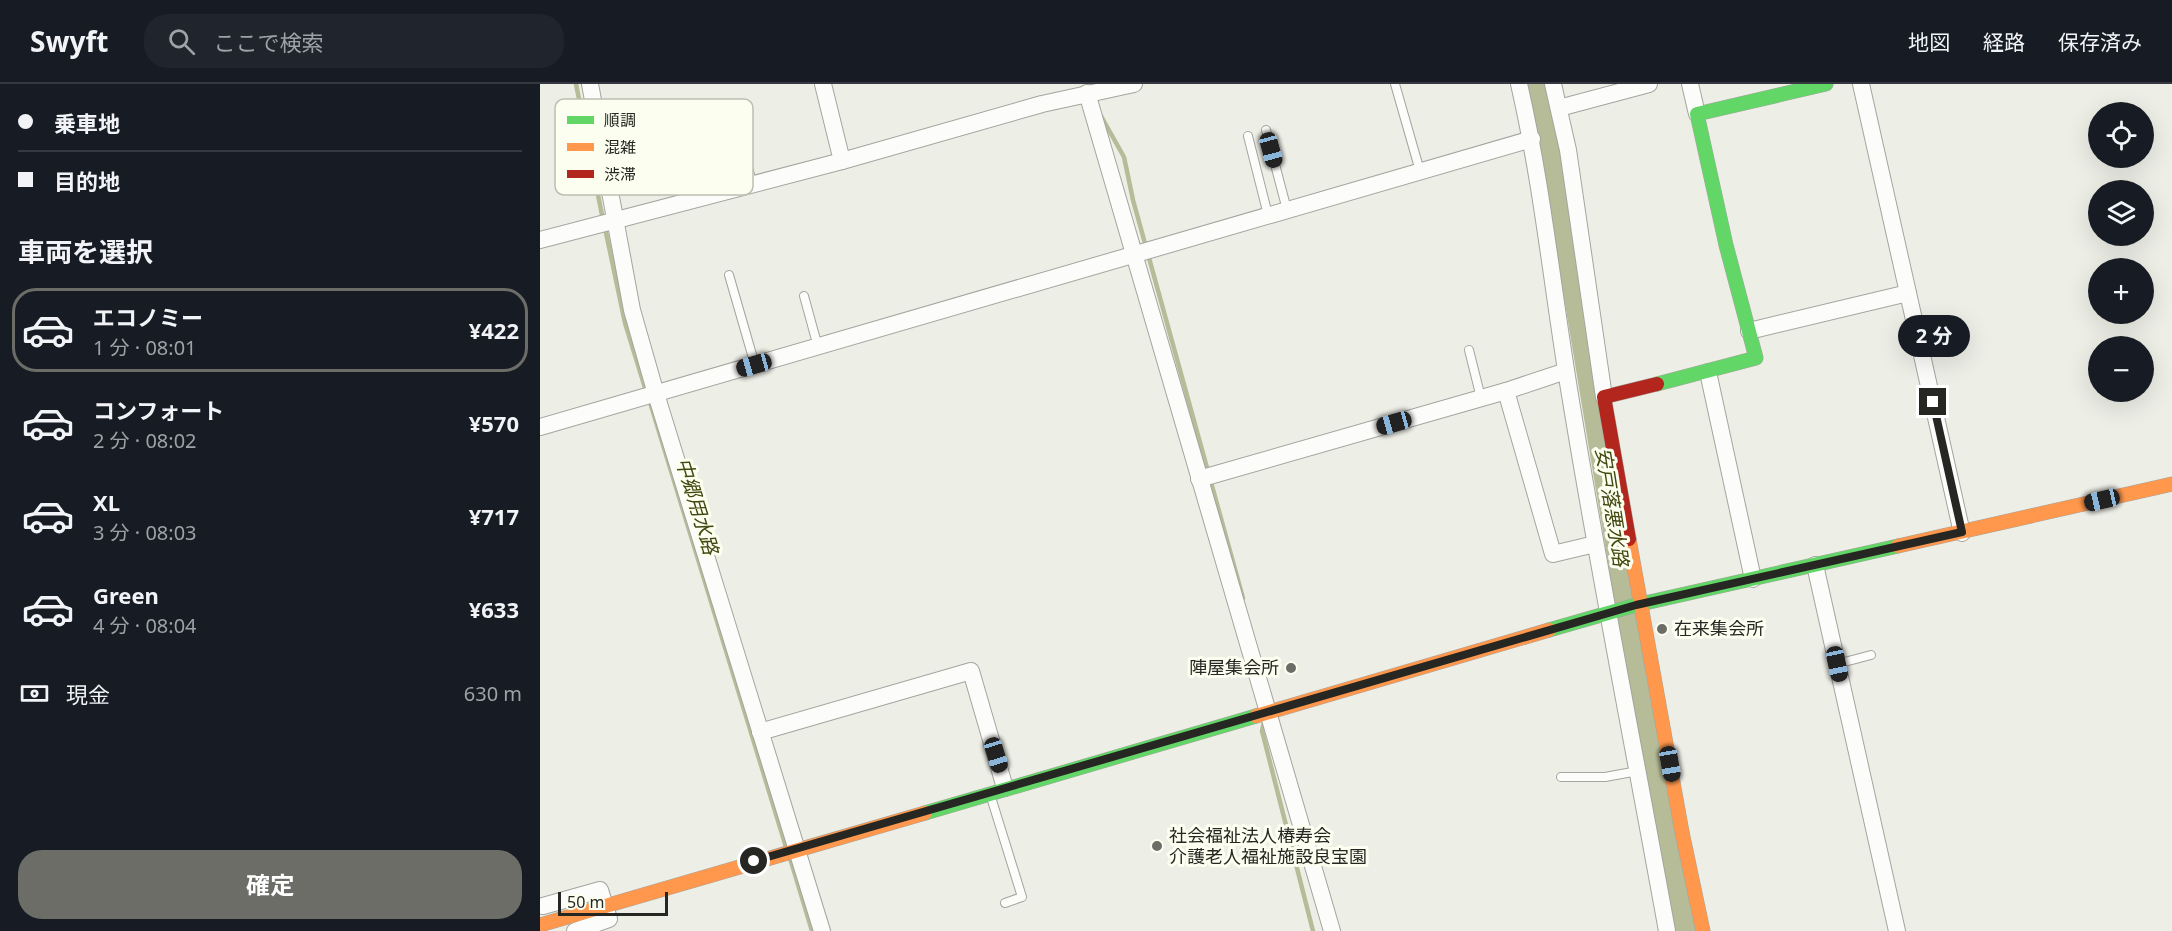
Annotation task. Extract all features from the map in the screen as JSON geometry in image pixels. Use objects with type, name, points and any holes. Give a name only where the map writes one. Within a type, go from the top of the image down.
[{"type":"street","points":[[590,84],[593,99]]},
{"type":"street","points":[[823,84],[842,161]]},
{"type":"street","points":[[753,185],[1042,104],[1134,84]]},
{"type":"street","points":[[1519,84],[1532,139],[1594,544],[1612,612],[1667,931]]},
{"type":"street","points":[[1553,84],[1568,150],[1604,397],[1639,604],[1703,931]]},
{"type":"street","points":[[1558,108],[1649,84]]},
{"type":"street","points":[[1604,397],[1756,358],[1726,244],[1690,84]]},
{"type":"street","points":[[1697,114],[1826,84]]},
{"type":"street","points":[[1861,84],[1962,532]]},
{"type":"street","points":[[1087,93],[1332,931]]},
{"type":"street","points":[[540,427],[1532,139]]},
{"type":"street","points":[[610,195],[632,310],[656,394],[822,931]]},
{"type":"street","points":[[540,240],[715,195]]},
{"type":"street","points":[[1749,330],[1908,293]]},
{"type":"street","points":[[1199,478],[1506,391],[1566,371]]},
{"type":"street","points":[[1708,372],[1753,579]]},
{"type":"street","points":[[1506,391],[1553,554],[1594,544]]},
{"type":"street","points":[[540,925],[1639,604],[2172,484]]},
{"type":"street","points":[[1815,565],[1892,930]]},
{"type":"street","points":[[760,732],[970,671],[998,791]]},
{"type":"street","points":[[543,906],[600,890],[609,919],[575,931]]},
{"type":"lane","points":[[1395,84],[1420,171]]},
{"type":"lane","points":[[1266,130],[1287,210]]},
{"type":"lane","points":[[1248,136],[1268,215]]},
{"type":"lane","points":[[729,275],[754,365]]},
{"type":"lane","points":[[804,296],[818,347]]},
{"type":"lane","points":[[1469,350],[1481,398]]},
{"type":"lane","points":[[1837,664],[1871,655]]},
{"type":"lane","points":[[1561,777],[1605,777],[1638,771]]},
{"type":"lane","points":[[998,791],[1022,897],[1005,903]]},
{"type":"waterway","name":"中郷用水路","points":[[576,84],[579,99]]},
{"type":"waterway","name":"安戸落悪水路","points":[[1535,84],[1557,176],[1666,833],[1686,931]]},
{"type":"waterway","points":[[1101,116],[1124,157],[1133,200],[1243,598]]},
{"type":"waterway","name":"中郷用水路","points":[[598,195],[603,220]]},
{"type":"waterway","name":"中郷用水路","points":[[605,228],[625,323],[646,391]]},
{"type":"waterway","name":"中郷用水路","points":[[649,399],[786,847]]},
{"type":"waterway","points":[[1264,722],[1262,731],[1313,931]]},
{"type":"waterway","name":"中郷用水路","points":[[790,858],[812,931]]},
{"type":"traffic: fast","points":[[1657,384],[1756,358],[1726,245],[1697,114],[1826,84]]},
{"type":"traffic: fast","points":[[1549,630],[1636,605],[1898,546]]},
{"type":"traffic: fast","points":[[925,813],[1256,716]]},
{"type":"traffic: slow","points":[[1898,546],[2172,484]]},
{"type":"traffic: slow","points":[[1629,539],[1682,832],[1703,931]]},
{"type":"traffic: slow","points":[[1256,716],[1549,630]]},
{"type":"traffic: slow","points":[[540,925],[925,813]]},
{"type":"traffic: jam","points":[[1629,539],[1604,397],[1657,384]]},
{"type":"place","name":"在来集会所","points":[[1662,629]]},
{"type":"place","name":"陣屋集会所","points":[[1291,668]]},
{"type":"place","name":"社会福祉法人椿寿会 介護老人福祉施設良宝園","points":[[1157,846]]},
{"type":"route","points":[[754,861],[1636,605],[1962,532],[1933,402]]}]
